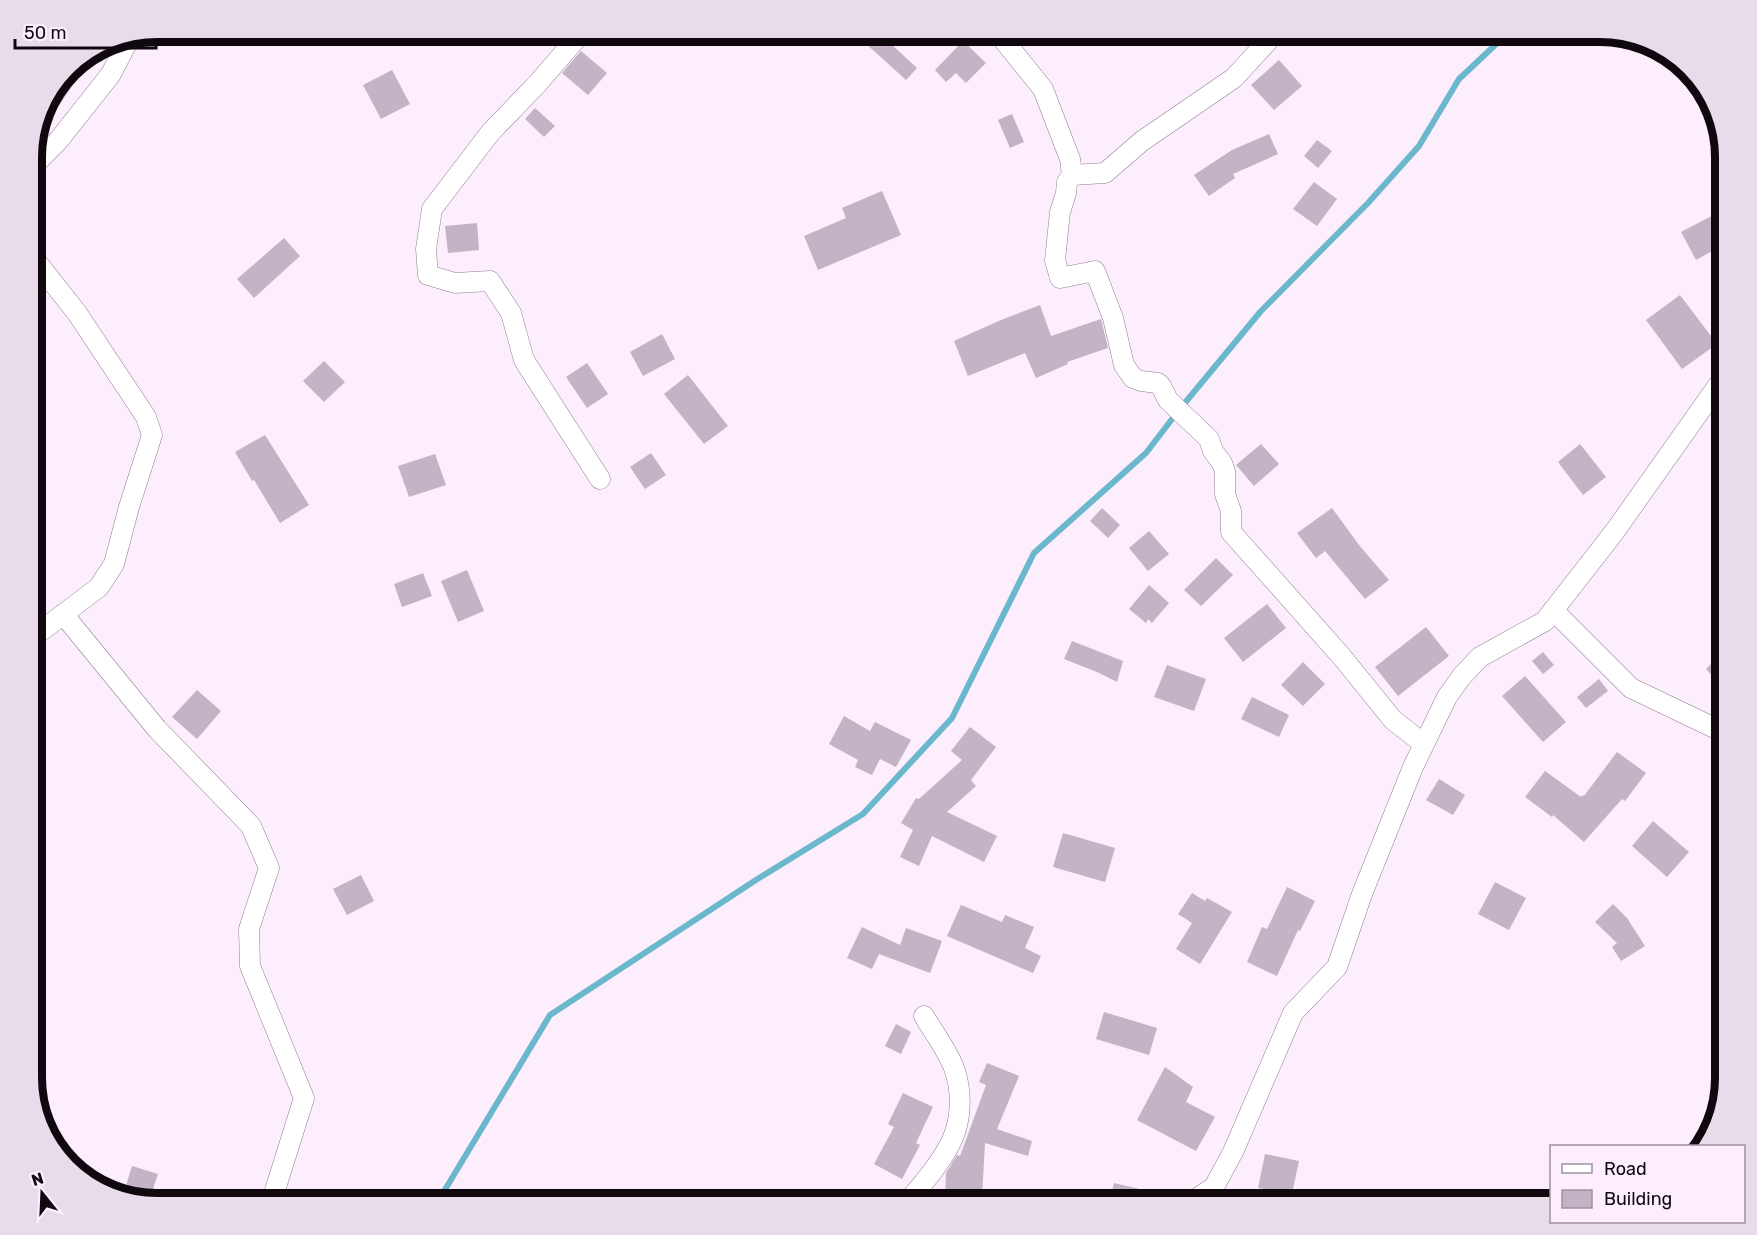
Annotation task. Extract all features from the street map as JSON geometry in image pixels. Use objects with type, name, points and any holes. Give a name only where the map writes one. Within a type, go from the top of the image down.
[{"type":"street","points":[[573,42],[490,133],[432,209],[426,249],[428,275],[455,283],[490,282],[512,313],[524,360],[600,479]]},
{"type":"street","points":[[1005,42],[1043,89],[1070,159],[1072,175],[1067,182],[1060,212],[1054,260],[1060,278],[1095,272],[1113,318],[1124,364],[1133,378],[1158,383],[1168,400],[1209,440],[1213,451],[1222,463],[1225,471],[1225,494],[1231,511],[1231,532],[1342,657],[1393,720],[1424,744]]},
{"type":"street","points":[[1072,175],[1105,173],[1142,141],[1234,78],[1267,42]]},
{"type":"street","points":[[42,157],[58,141],[111,74],[125,47]]},
{"type":"street","points":[[42,269],[77,313],[146,417],[152,435],[114,564],[99,587],[42,631]]},
{"type":"street","points":[[1205,1193],[1214,1187],[1233,1152],[1293,1013],[1337,967],[1362,894],[1413,766],[1447,697],[1480,657],[1545,621],[1616,531],[1715,390]]},
{"type":"street","points":[[1553,610],[1631,688],[1715,728]]},
{"type":"street","points":[[63,615],[157,729],[251,826],[269,868],[249,929],[250,966],[304,1098],[274,1193]]},
{"type":"street","points":[[915,1193],[952,1140],[960,1098],[953,1065],[924,1016]]},
{"type":"building","points":[[864,42],[889,42],[917,68],[906,80]]},
{"type":"building","points":[[962,42],[986,63],[966,83],[956,73],[946,82],[935,70]]},
{"type":"building","points":[[581,51],[607,73],[588,95],[562,73]]},
{"type":"building","points":[[1279,60],[1302,86],[1274,110],[1251,85]]},
{"type":"building","points":[[392,70],[410,104],[381,119],[363,85]]},
{"type":"building","points":[[75,77],[77,79],[47,123],[61,93]]},
{"type":"building","points":[[535,108],[555,126],[544,137],[525,119]]},
{"type":"building","points":[[1012,114],[1024,142],[1010,148],[998,120]]},
{"type":"building","points":[[1269,134],[1278,154],[1233,174],[1235,178],[1209,196],[1194,175],[1232,150]]},
{"type":"building","points":[[1317,140],[1332,151],[1318,168],[1304,156]]},
{"type":"building","points":[[1314,182],[1337,199],[1317,226],[1293,209]]},
{"type":"building","points":[[882,191],[901,235],[818,270],[804,236],[846,218],[842,208]]},
{"type":"building","points":[[1715,214],[1715,250],[1696,260],[1681,232]]},
{"type":"building","points":[[477,223],[479,250],[448,253],[445,226]]},
{"type":"building","points":[[284,238],[300,256],[254,298],[237,279]]},
{"type":"building","points":[[1680,295],[1715,341],[1715,345],[1682,369],[1646,320]]},
{"type":"building","points":[[1040,305],[1051,336],[1101,319],[1108,348],[1067,362],[1068,364],[1036,378],[1025,353],[968,376],[954,341]]},
{"type":"building","points":[[662,334],[675,359],[643,376],[630,352]]},
{"type":"building","points":[[324,361],[345,382],[324,402],[303,381]]},
{"type":"building","points":[[587,363],[608,394],[587,408],[566,377]]},
{"type":"building","points":[[688,375],[728,426],[704,444],[664,394]]},
{"type":"building","points":[[265,435],[309,505],[280,523],[235,452]]},
{"type":"building","points":[[1261,444],[1279,464],[1254,486],[1236,465]]},
{"type":"building","points":[[1580,444],[1606,477],[1583,495],[1558,462]]},
{"type":"building","points":[[651,453],[666,475],[645,489],[630,467]]},
{"type":"building","points":[[435,454],[446,485],[409,497],[398,466]]},
{"type":"building","points":[[1102,508],[1120,525],[1108,538],[1090,521]]},
{"type":"building","points":[[1332,508],[1389,580],[1365,599],[1325,551],[1316,558],[1297,533]]},
{"type":"building","points":[[1149,531],[1169,554],[1148,571],[1129,548]]},
{"type":"building","points":[[1216,558],[1233,575],[1201,606],[1184,590]]},
{"type":"building","points":[[467,570],[484,611],[458,622],[441,581]]},
{"type":"building","points":[[423,573],[432,596],[402,607],[394,584]]},
{"type":"building","points":[[1149,585],[1169,603],[1152,623],[1148,619],[1146,623],[1129,609]]},
{"type":"building","points":[[1267,604],[1286,628],[1243,662],[1224,638]]},
{"type":"building","points":[[1426,627],[1449,656],[1398,696],[1375,667]]},
{"type":"building","points":[[1072,641],[1123,661],[1117,682],[1064,659]]},
{"type":"building","points":[[1543,652],[1554,665],[1543,674],[1532,661]]},
{"type":"building","points":[[1715,660],[1715,679],[1706,669]]},
{"type":"building","points":[[1303,662],[1325,684],[1303,706],[1281,685]]},
{"type":"building","points":[[1167,665],[1206,679],[1194,711],[1154,697]]},
{"type":"building","points":[[1525,676],[1566,722],[1543,742],[1502,696]]},
{"type":"building","points":[[1599,679],[1608,691],[1586,708],[1577,697]]},
{"type":"building","points":[[197,690],[221,711],[197,739],[172,717]]},
{"type":"building","points":[[1252,697],[1289,715],[1279,737],[1241,719]]},
{"type":"building","points":[[844,716],[870,731],[875,722],[911,740],[896,767],[880,759],[872,775],[855,767],[858,760],[829,744]]},
{"type":"building","points":[[970,727],[996,747],[971,780],[976,786],[947,812],[997,836],[984,862],[932,836],[919,866],[900,857],[913,830],[901,823],[916,798],[919,799],[962,760],[951,751]]},
{"type":"building","points":[[1617,752],[1646,773],[1625,801],[1622,799],[1584,842],[1553,815],[1552,817],[1525,797],[1545,771],[1581,797],[1584,796]]},
{"type":"building","points":[[1439,779],[1465,795],[1453,815],[1426,800]]},
{"type":"building","points":[[1653,821],[1689,852],[1667,877],[1632,846]]},
{"type":"building","points":[[1063,833],[1115,848],[1105,882],[1053,867]]},
{"type":"building","points":[[361,875],[374,901],[347,915],[333,889]]},
{"type":"building","points":[[1495,882],[1526,898],[1509,930],[1478,914]]},
{"type":"building","points":[[1287,887],[1315,901],[1300,931],[1298,930],[1277,976],[1247,962],[1262,927],[1267,929]]},
{"type":"building","points":[[1192,893],[1205,901],[1207,898],[1232,912],[1200,964],[1176,949],[1192,923],[1178,914]]},
{"type":"building","points":[[1613,904],[1627,918],[1645,946],[1621,961],[1612,947],[1617,943],[1595,922]]},
{"type":"building","points":[[961,905],[1002,922],[1005,915],[1034,927],[1025,948],[1041,956],[1033,973],[947,936]]},
{"type":"building","points":[[862,927],[900,945],[906,928],[942,941],[930,973],[879,954],[872,969],[847,958]]},
{"type":"building","points":[[1104,1012],[1157,1028],[1149,1055],[1096,1039]]},
{"type":"building","points":[[896,1024],[911,1032],[901,1054],[885,1046]]},
{"type":"building","points":[[987,1063],[1019,1076],[997,1129],[1032,1141],[1028,1156],[985,1143],[982,1193],[945,1193],[946,1173],[957,1155],[960,1156],[986,1085],[979,1082]]},
{"type":"building","points":[[1165,1067],[1193,1087],[1186,1102],[1215,1117],[1196,1151],[1137,1120]]},
{"type":"building","points":[[903,1093],[933,1107],[916,1143],[920,1145],[902,1179],[874,1164],[894,1127],[888,1124]]},
{"type":"building","points":[[1265,1154],[1299,1161],[1292,1193],[1258,1188]]},
{"type":"building","points":[[132,1166],[158,1174],[152,1193],[125,1188]]},
{"type":"building","points":[[1114,1183],[1144,1190],[1143,1193],[1112,1193]]},
{"type":"waterway","points":[[443,1193],[550,1015],[759,878],[863,814],[952,718],[1034,553],[1146,453],[1261,311],[1368,203],[1419,146],[1459,79],[1498,42]]}]
